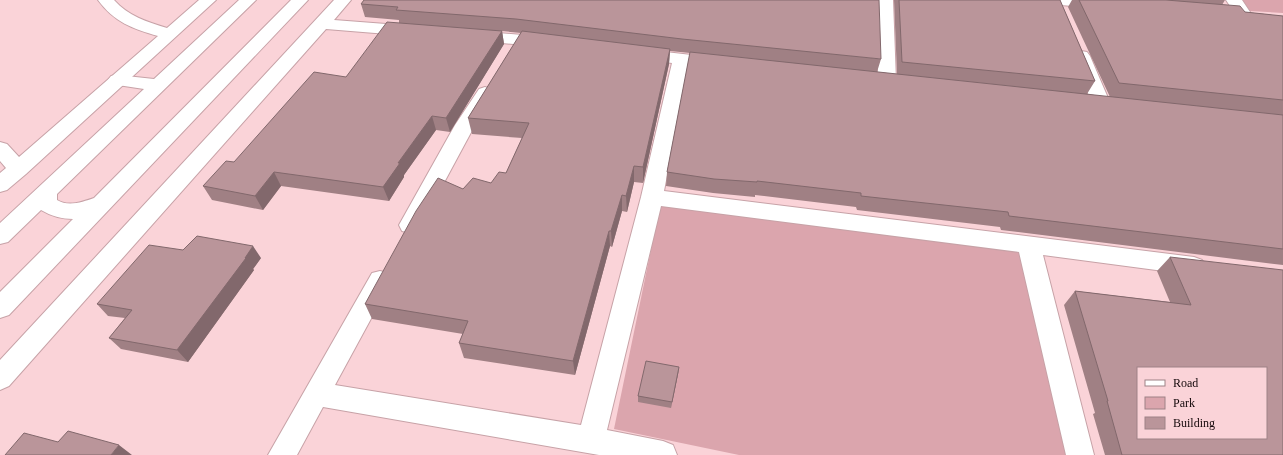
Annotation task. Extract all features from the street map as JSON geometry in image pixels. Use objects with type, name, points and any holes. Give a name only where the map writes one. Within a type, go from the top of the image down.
[{"type":"street","points":[[106,0],[116,12],[138,25],[169,34]]},
{"type":"street","points":[[0,185],[208,0]]},
{"type":"street","points":[[0,236],[47,193],[248,0]]},
{"type":"street","points":[[2,298],[106,201],[300,0]]},
{"type":"street","points":[[0,378],[343,0]]},
{"type":"street","points":[[885,0],[887,81]]},
{"type":"street","points":[[1059,5],[1113,4]]},
{"type":"street","points":[[1235,10],[1260,16]]},
{"type":"street","points":[[322,24],[424,32]]},
{"type":"street","points":[[455,34],[518,39],[564,45]]},
{"type":"street","points":[[506,59],[518,39]]},
{"type":"street","points":[[1074,42],[1110,105],[1079,102]]},
{"type":"street","points":[[627,52],[737,65]]},
{"type":"street","points":[[591,440],[652,197],[681,59]]},
{"type":"street","points":[[401,242],[465,125],[494,78]]},
{"type":"street","points":[[117,80],[160,85]]},
{"type":"street","points":[[0,149],[18,168]]},
{"type":"street","points":[[47,193],[46,198],[48,204],[58,210],[66,211],[85,209],[106,201]]},
{"type":"street","points":[[652,197],[1212,268]]},
{"type":"street","points":[[1029,246],[1080,455]]},
{"type":"street","points":[[282,455],[389,263]]},
{"type":"street","points":[[317,394],[591,440],[663,455]]},
{"type":"green space","points":[[1242,0],[1283,0],[1283,13],[1250,11]]},
{"type":"green space","points":[[660,206],[1020,249],[1069,455],[739,455],[614,429]]},
{"type":"building","points":[[364,0],[879,0],[881,59],[682,39],[516,19],[396,10],[398,7],[361,4]]},
{"type":"building","points":[[899,0],[1060,0],[1095,81],[902,62]]},
{"type":"building","points":[[1079,0],[1166,0],[1240,6],[1245,12],[1283,16],[1283,100],[1119,83]]},
{"type":"building","points":[[387,22],[502,31],[446,118],[432,116],[398,163],[400,163],[383,187],[274,172],[255,196],[203,186],[226,161],[234,162],[314,72],[346,77]]},
{"type":"building","points":[[522,31],[670,49],[643,167],[634,166],[626,196],[622,195],[611,231],[609,231],[573,361],[459,343],[468,321],[365,304],[416,211],[438,178],[463,189],[473,178],[491,183],[499,172],[506,173],[529,123],[468,118]]},
{"type":"building","points":[[690,52],[1283,115],[1283,249],[1009,216],[1008,212],[861,196],[861,193],[757,181],[714,179],[667,172]]},
{"type":"building","points":[[197,236],[253,246],[246,258],[177,350],[109,338],[132,310],[97,304],[149,245],[183,250]]},
{"type":"building","points":[[1170,257],[1283,270],[1283,455],[1122,455],[1108,401],[1075,291],[1191,305]]},
{"type":"building","points":[[646,361],[679,367],[672,402],[638,396]]},
{"type":"building","points":[[68,431],[119,445],[111,455],[5,455],[24,433],[58,442]]}]
